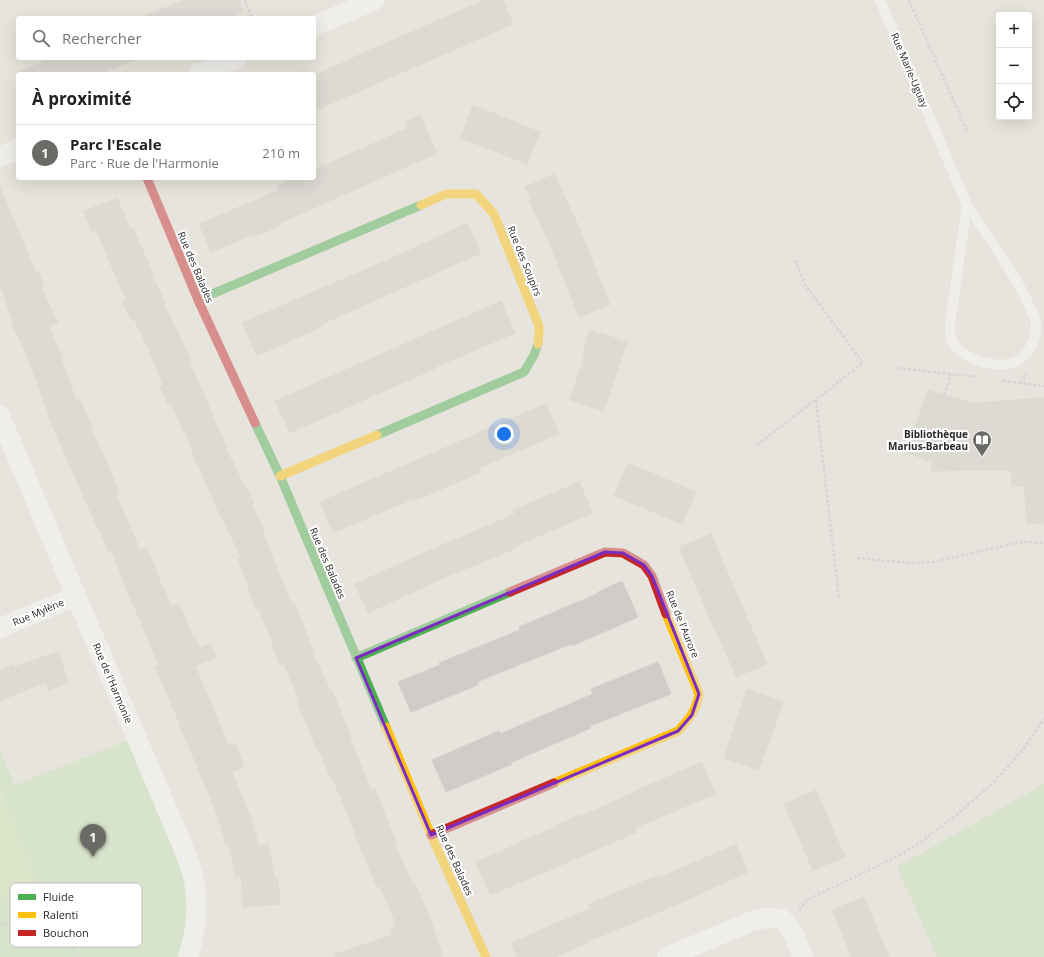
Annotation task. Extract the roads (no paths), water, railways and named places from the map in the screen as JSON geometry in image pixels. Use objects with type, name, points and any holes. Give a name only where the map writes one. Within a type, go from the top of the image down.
[{"type":"street","points":[[316,25],[375,0]]},
{"type":"street","points":[[203,72],[232,60]]},
{"type":"street","points":[[0,157],[16,150]]},
{"type":"street","name":"Rue des Balades","points":[[148,180],[198,300],[280,476],[356,658],[486,957]]},
{"type":"street","name":"Rue des Soupirs","points":[[198,300],[446,194],[476,194],[494,214],[539,326],[540,334],[535,354],[524,372],[280,476]]},
{"type":"street","name":"Rue de l'Harmonie","points":[[0,416],[182,842],[192,872],[196,900],[195,926],[188,957]]},
{"type":"street","name":"Rue de l'Aurore","points":[[356,658],[605,552],[623,553],[644,565],[652,576],[699,694],[697,706],[692,715],[678,731],[432,835]]},
{"type":"street","name":"Rue Mylène","points":[[0,628],[76,596]]},
{"type":"street","points":[[667,957],[750,922],[766,918],[782,919],[793,933],[803,957]]},
{"type":"lane","name":"Rue Marie-Uguay","points":[[880,0],[967,204],[1000,253],[1022,291],[1035,320],[1036,329],[1034,339],[1025,355],[1018,361],[1006,364],[981,362],[968,357],[952,340],[950,329],[951,317],[967,204]]},
{"type":"place","name":"Bibliothèque Marius-Barbeau","points":[[982,457]]},
{"type":"place","name":"Parc l'Escale","points":[[93,857]]}]
